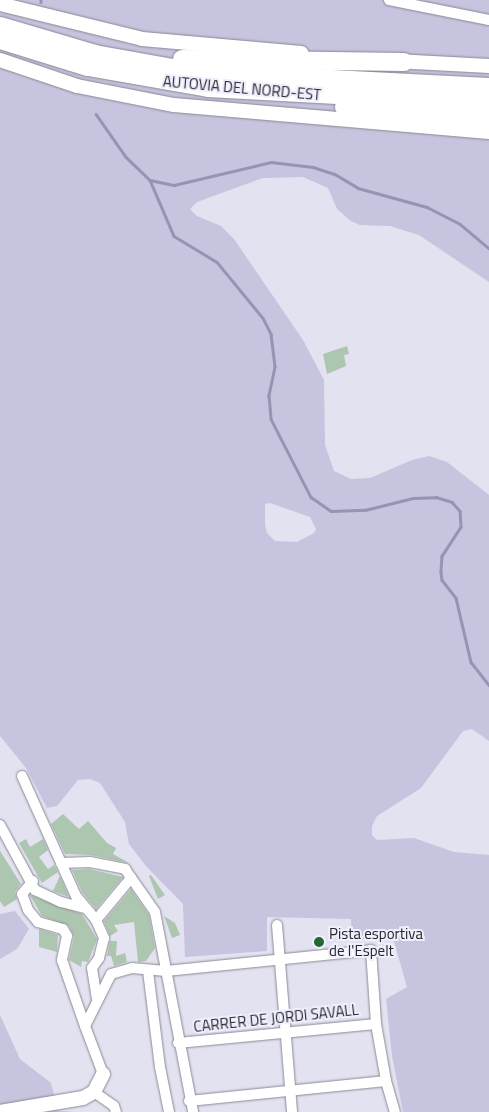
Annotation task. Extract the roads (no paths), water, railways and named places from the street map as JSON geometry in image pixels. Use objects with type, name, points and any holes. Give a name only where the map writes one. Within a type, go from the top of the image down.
[{"type":"highway","name":"AUTOVIA DEL NORD-EST","points":[[0,26],[45,40],[123,60],[195,72],[489,87]]},
{"type":"highway","name":"AUTOVIA DEL NORD-EST","points":[[0,40],[88,67],[208,88],[489,103]]},
{"type":"highway","points":[[45,40],[194,60],[404,62]]},
{"type":"highway","points":[[208,88],[242,98],[489,122]]},
{"type":"street","points":[[389,0],[489,20]]},
{"type":"street","points":[[0,4],[142,39],[404,62],[489,66]]},
{"type":"street","points":[[0,60],[77,86],[174,105],[489,132]]},
{"type":"street","points":[[22,776],[76,896],[96,920],[104,938],[99,958],[92,968],[96,998]]},
{"type":"street","points":[[0,825],[33,881],[35,890],[52,899],[85,908]]},
{"type":"street","points":[[61,863],[90,862],[125,869],[155,912],[189,1101],[193,1112]]},
{"type":"street","points":[[96,920],[131,878]]},
{"type":"street","points":[[0,1112],[83,1098],[94,1092],[103,1074],[62,960],[67,936],[63,929],[38,922],[22,894],[33,881]]},
{"type":"street","points":[[277,925],[278,960],[292,1112]]},
{"type":"street","points":[[85,1026],[96,998],[110,974],[132,968],[148,971],[166,971],[371,950],[376,1024],[386,1081],[395,1112]]},
{"type":"street","points":[[148,971],[160,1067],[170,1112]]},
{"type":"street","name":"CARRER DE JORDI SAVALL","points":[[178,1043],[284,1030],[376,1024]]},
{"type":"street","points":[[189,1101],[290,1093],[386,1081]]},
{"type":"street","points":[[94,1092],[114,1106],[116,1112]]},
{"type":"waterway","points":[[96,114],[126,157],[150,180],[174,185],[271,162],[313,167],[335,174],[358,188],[427,207],[460,224],[489,248]]},
{"type":"waterway","points":[[150,180],[174,236],[217,262],[263,318],[271,334],[275,367],[269,395],[271,419],[311,497],[331,511],[365,510],[413,498],[436,497],[452,502],[460,511],[461,527],[442,556],[442,580],[456,598],[471,662],[489,685]]},
{"type":"place","name":"Pista esportiva de l'Espelt","points":[[319,942]]}]
